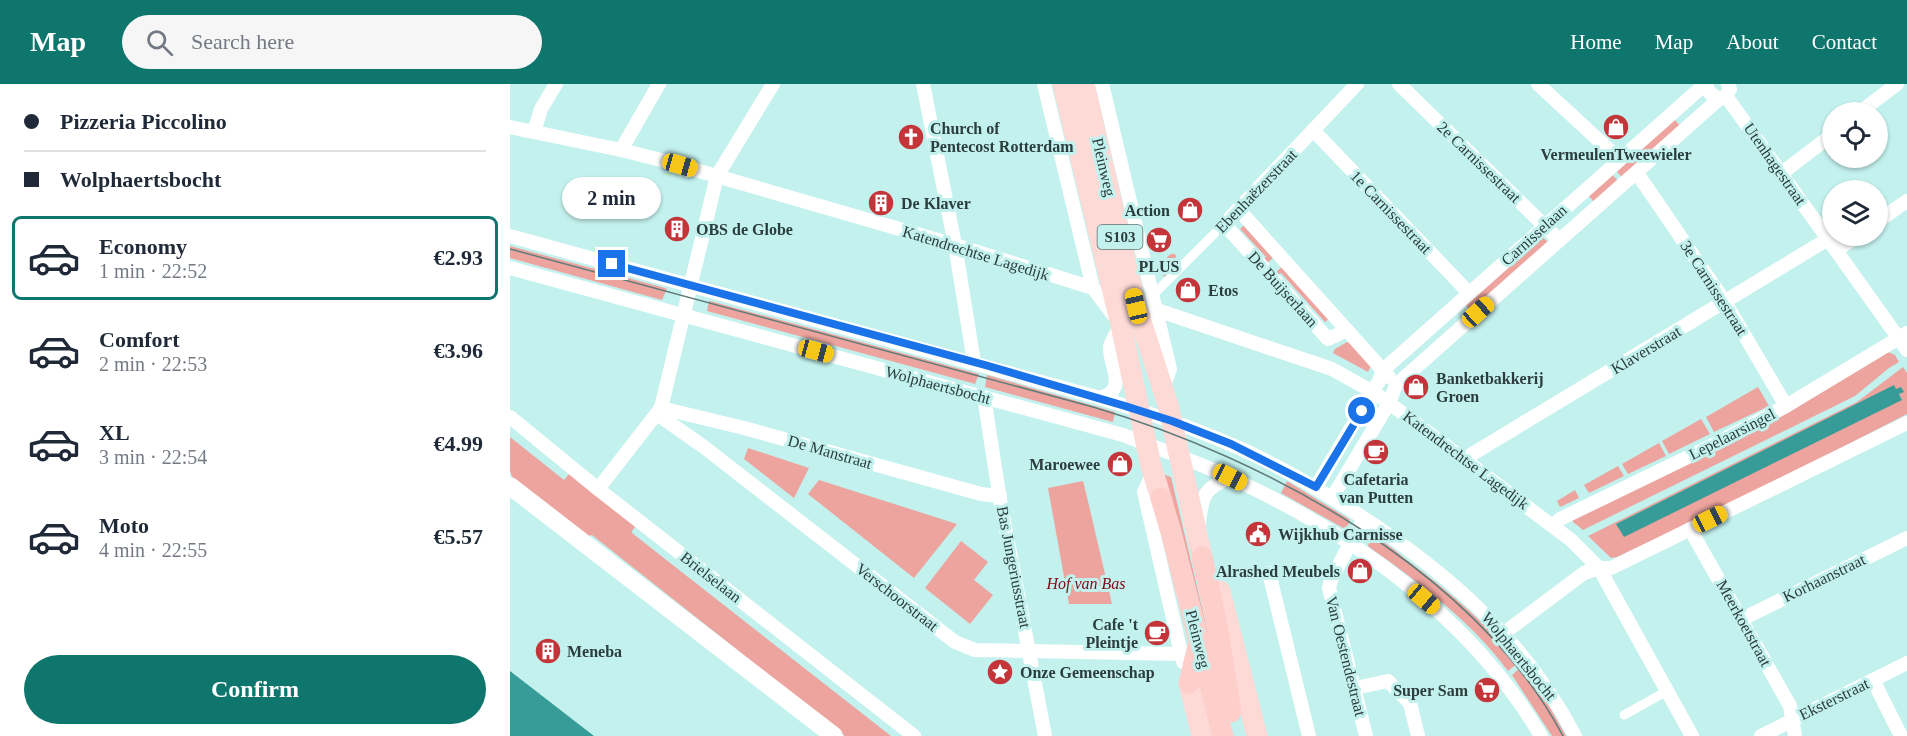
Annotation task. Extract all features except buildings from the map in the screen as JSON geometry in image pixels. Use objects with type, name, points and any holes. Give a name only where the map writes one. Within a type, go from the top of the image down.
[{"type":"highway","name":"Pleinweg","points":[[1161,498],[1171,532],[1190,648],[1223,736]]},
{"type":"highway","name":"Pleinweg","points":[[1202,557],[1216,620],[1226,690],[1237,736]]},
{"type":"highway","points":[[1189,683],[1190,648]]},
{"type":"main road","name":"Pleinweg","points":[[1063,84],[1121,325],[1153,473],[1161,498]]},
{"type":"main road","name":"Pleinweg","points":[[1084,84],[1136,306],[1172,421],[1202,557]]},
{"type":"main road","points":[[510,486],[834,736]]},
{"type":"main road","points":[[510,496],[814,736]]},
{"type":"main road","name":"Pleinweg","points":[[1198,536],[1211,555],[1257,736]]},
{"type":"main road","name":"Pleinweg","points":[[1189,683],[1202,736]]},
{"type":"street","points":[[534,132],[541,109],[556,84]]},
{"type":"street","points":[[621,150],[659,84]]},
{"type":"street","points":[[598,489],[659,411],[717,176],[773,84]]},
{"type":"street","points":[[923,84],[955,245],[974,362]]},
{"type":"street","name":"Pleinweg","points":[[1044,84],[1094,288],[1121,325]]},
{"type":"street","name":"Pleinweg","points":[[1102,84],[1170,369],[1163,389]]},
{"type":"street","name":"Ebenhaëzerstraat","points":[[1152,296],[1358,84]]},
{"type":"street","name":"2e Carnissestraat","points":[[1400,84],[1559,240]]},
{"type":"street","points":[[1538,84],[1619,159]]},
{"type":"street","name":"Carnisselaan","points":[[1316,487],[1373,392],[1383,370],[1704,84]]},
{"type":"street","name":"Utenhagestraat","points":[[1704,84],[1710,93],[1728,91],[1822,231]]},
{"type":"street","points":[[1873,102],[1897,84]]},
{"type":"street","name":"Carnisselaan","points":[[1332,498],[1389,403],[1396,385],[1728,91]]},
{"type":"street","name":"Katendrechtse Lagedijk","points":[[510,127],[621,150],[717,176],[1094,288]]},
{"type":"street","name":"1e Carnissestraat","points":[[1313,130],[1469,293]]},
{"type":"street","points":[[1782,174],[1822,143]]},
{"type":"street","name":"3e Carnissestraat","points":[[1637,173],[1725,302],[1786,406]]},
{"type":"street","points":[[1888,214],[1907,201]]},
{"type":"street","name":"De Buijserlaan","points":[[1238,209],[1396,385]]},
{"type":"street","name":"De Buijserlaan","points":[[1224,224],[1328,339],[1347,330]]},
{"type":"street","name":"Wolphaertsbocht","points":[[510,236],[1100,398],[1172,421],[1248,452],[1316,487],[1365,519],[1427,563],[1468,597],[1504,633],[1551,694],[1575,736]]},
{"type":"street","name":"Klaverstraat","points":[[1464,459],[1725,302],[1830,246]]},
{"type":"street","name":"Utenhagestraat","points":[[1833,246],[1903,335],[1907,350]]},
{"type":"street","name":"Wolphaertsbocht","points":[[510,268],[1146,443],[1230,477],[1310,518],[1350,544],[1424,599],[1472,643],[1503,678],[1541,736]]},
{"type":"street","name":"Katendrechtse Lagedijk","points":[[1156,310],[1332,369],[1373,392],[1571,540],[1599,568]]},
{"type":"street","points":[[1100,398],[1110,394],[1115,384],[1116,375],[1110,347],[1121,325]]},
{"type":"street","name":"Lepelaarsingel","points":[[1553,526],[1560,519],[1717,443],[1786,406],[1903,335]]},
{"type":"street","name":"Bas Jungeriusstraat","points":[[984,397],[1000,496],[1046,736]]},
{"type":"street","name":"De Manstraat","points":[[659,411],[744,428],[981,494],[1000,496]]},
{"type":"street","name":"Verschoorstraat","points":[[659,411],[955,642],[975,650],[1190,648]]},
{"type":"street","name":"Brielselaan","points":[[510,417],[598,489],[914,736]]},
{"type":"street","points":[[1504,633],[1584,573],[1599,568],[1611,568],[1907,423]]},
{"type":"street","name":"Pleinweg","points":[[1153,473],[1144,492],[1190,648]]},
{"type":"street","name":"Pleinweg","points":[[1198,536],[1204,496],[1210,488],[1230,477]]},
{"type":"street","points":[[1350,544],[1365,519]]},
{"type":"street","name":"Meerkoetstraat","points":[[1690,529],[1790,706],[1795,736]]},
{"type":"street","name":"Korhaanstraat","points":[[1742,619],[1907,538]]},
{"type":"street","name":"Van Oestendestraat","points":[[1350,544],[1329,588],[1366,736]]},
{"type":"street","points":[[1599,568],[1692,736]]},
{"type":"street","points":[[1269,573],[1309,736]]},
{"type":"street","name":"Eksterstraat","points":[[1761,736],[1907,663]]},
{"type":"street","points":[[1873,680],[1901,736]]},
{"type":"street","points":[[1355,688],[1388,681],[1410,703],[1418,736]]},
{"type":"street","points":[[1624,715],[1667,692]]},
{"type":"green space","points":[[1674,119],[1681,127],[1623,178],[1616,171]]},
{"type":"green space","points":[[1612,174],[1619,182],[1595,203],[1588,195]]},
{"type":"green space","points":[[1246,223],[1275,256],[1266,264],[1263,260],[1266,257],[1240,229]]},
{"type":"green space","points":[[1542,237],[1547,241],[1547,246],[1472,313],[1465,304]]},
{"type":"green space","points":[[510,246],[667,289],[662,300],[510,258]]},
{"type":"green space","points":[[1171,254],[1176,256],[1174,269],[1164,277],[1164,264]]},
{"type":"green space","points":[[1284,265],[1331,317],[1325,322],[1281,273],[1277,276],[1274,274]]},
{"type":"green space","points":[[709,301],[979,374],[975,384],[707,311]]},
{"type":"green space","points":[[1347,342],[1352,344],[1371,366],[1368,372],[1333,353],[1335,349]]},
{"type":"green space","points":[[1888,352],[1895,355],[1899,362],[1855,396],[1583,530],[1573,522],[1572,517]]},
{"type":"green space","points":[[1903,367],[1907,373],[1907,414],[1759,490],[1617,557],[1611,558],[1588,536],[1857,402]],"holes":[[[1894,386],[1896,390],[1903,392],[1899,394],[1902,399],[1616,524]]]},
{"type":"green space","points":[[987,375],[1115,412],[1113,422],[985,387]]},
{"type":"green space","points":[[1758,387],[1769,406],[1714,432],[1706,417]]},
{"type":"green space","points":[[1701,419],[1710,434],[1669,454],[1662,441]]},
{"type":"green space","points":[[510,437],[564,480],[570,473],[637,524],[632,533],[891,736],[845,736],[812,715],[797,697],[592,535],[585,537],[515,483],[510,471]]},
{"type":"green space","points":[[1659,443],[1666,456],[1628,474],[1622,464]]},
{"type":"green space","points":[[748,448],[809,468],[794,498],[744,459]]},
{"type":"green space","points":[[1618,466],[1624,476],[1589,493],[1584,485]]},
{"type":"green space","points":[[1159,473],[1171,477],[1210,642],[1200,616]]},
{"type":"green space","points":[[819,480],[957,524],[914,578],[808,494]]},
{"type":"green space","name":"Hof van Bas","points":[[1083,481],[1112,604],[1069,604],[1048,488]]},
{"type":"green space","points":[[1287,481],[1349,519],[1350,522],[1345,529],[1281,493]]},
{"type":"green space","points":[[1575,490],[1579,498],[1560,507],[1557,501]]},
{"type":"green space","points":[[1374,537],[1392,548],[1466,608],[1518,663],[1508,671],[1461,619],[1426,589],[1369,547]]},
{"type":"green space","points":[[961,541],[988,562],[974,580],[993,595],[970,624],[925,588]]},
{"type":"green space","points":[[1521,667],[1545,699],[1566,736],[1552,736],[1512,675]]},
{"type":"water","points":[[1894,385],[1896,389],[1901,387],[1904,392],[1899,394],[1902,400],[1624,537],[1616,524]]},
{"type":"water","points":[[510,671],[594,736],[510,736]]},
{"type":"tram line","points":[[510,249],[1093,407],[1159,429],[1227,457],[1295,490],[1360,529],[1421,573],[1477,622],[1525,677],[1563,736]]},
{"type":"place","name":"VermeulenTweewieler","points":[[1616,127]]},
{"type":"place","name":"Church of Pentecost Rotterdam","points":[[911,137]]},
{"type":"place","name":"De Klaver","points":[[881,203]]},
{"type":"place","name":"Action","points":[[1190,210]]},
{"type":"place","name":"OBS de Globe","points":[[677,229]]},
{"type":"place","name":"PLUS","points":[[1159,240]]},
{"type":"place","name":"Etos","points":[[1188,290]]},
{"type":"place","name":"Banketbakkerij Groen","points":[[1416,387]]},
{"type":"place","name":"Cafetaria van Putten","points":[[1376,452]]},
{"type":"place","name":"Maroewee","points":[[1120,464]]},
{"type":"place","name":"Wijkhub Carnisse","points":[[1258,534]]},
{"type":"place","name":"Alrashed Meubels","points":[[1360,571]]},
{"type":"place","name":"Cafe 't Pleintje","points":[[1157,633]]},
{"type":"place","name":"Meneba","points":[[548,651]]},
{"type":"place","name":"Onze Gemeenschap","points":[[1000,672]]},
{"type":"place","name":"Super Sam","points":[[1487,690]]},
{"type":"route","points":[[612,264],[985,365],[1125,406],[1231,444],[1316,487],[1362,411]]}]
